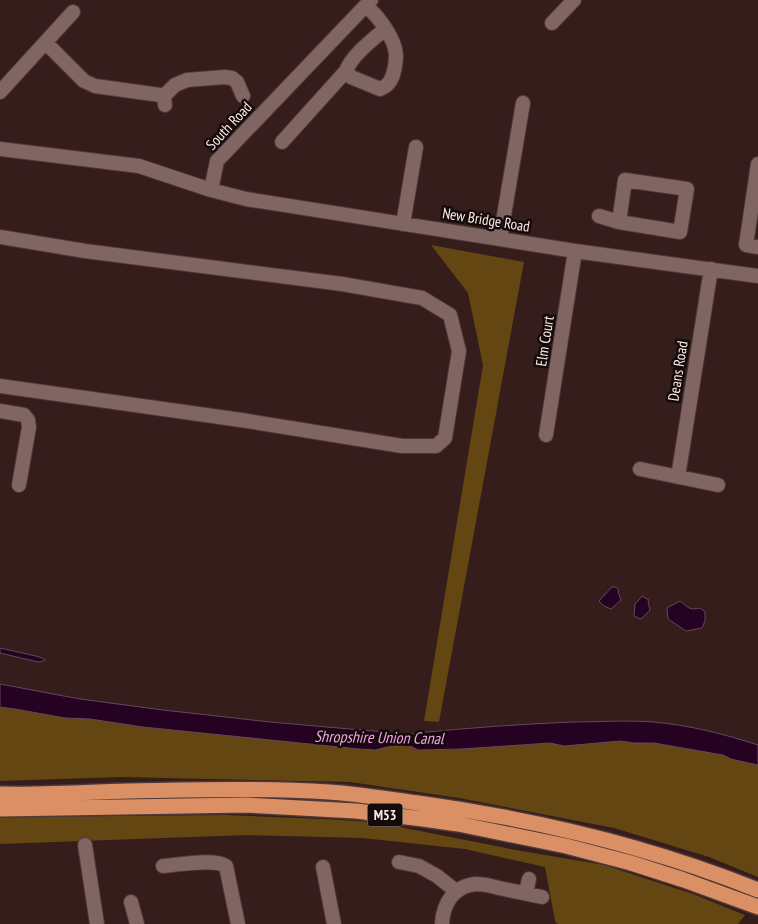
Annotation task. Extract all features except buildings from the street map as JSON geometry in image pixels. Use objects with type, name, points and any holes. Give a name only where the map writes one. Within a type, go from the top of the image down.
[{"type":"highway","name":"M53","points":[[0,794],[248,790],[331,792],[394,799],[465,809],[565,829],[642,850],[758,890]]},
{"type":"highway","name":"M53","points":[[0,809],[246,805],[356,811],[432,820],[566,846],[631,863],[758,907]]},
{"type":"street","points":[[552,23],[574,0]]},
{"type":"street","points":[[346,70],[351,77],[380,89],[390,81],[395,67],[396,54],[392,42],[368,3]]},
{"type":"street","name":"South Road","points":[[211,190],[217,161],[368,3]]},
{"type":"street","points":[[0,92],[73,12]]},
{"type":"street","points":[[282,142],[346,70],[348,64],[385,29]]},
{"type":"street","points":[[46,43],[84,82],[95,86],[160,95],[164,101],[175,85],[187,80],[225,77],[232,78],[237,82],[243,96]]},
{"type":"street","points":[[500,239],[522,103]]},
{"type":"street","points":[[403,224],[416,147]]},
{"type":"street","points":[[0,149],[139,166],[211,190]]},
{"type":"street","points":[[758,164],[746,245],[758,247]]},
{"type":"street","points":[[599,216],[619,222],[680,232],[687,189],[625,180],[619,222]]},
{"type":"street","name":"New Bridge Road","points":[[211,190],[246,199],[403,224],[576,251],[758,276]]},
{"type":"street","points":[[0,237],[342,284],[422,298],[450,315],[459,351],[445,438],[436,446],[402,446],[0,386]]},
{"type":"street","name":"Elm Court","points":[[546,435],[576,251]]},
{"type":"street","name":"Deans Road","points":[[678,477],[711,269]]},
{"type":"street","points":[[0,411],[24,416],[28,420],[29,427],[19,484]]},
{"type":"street","points":[[640,469],[718,485]]},
{"type":"street","points":[[85,846],[98,924]]},
{"type":"street","points":[[163,866],[198,862],[221,863],[226,866],[238,924]]},
{"type":"street","points":[[399,862],[419,866],[437,876],[456,891]]},
{"type":"street","points":[[323,867],[334,924]]},
{"type":"street","points":[[526,893],[530,879]]},
{"type":"street","points":[[442,924],[442,914],[448,901],[456,891],[462,888],[477,884],[542,897]]},
{"type":"street","points":[[131,902],[137,924]]},
{"type":"shaded area","points":[[431,245],[524,262],[439,722],[424,721],[483,365],[468,293]]},
{"type":"shaded area","points":[[0,707],[65,718],[90,719],[143,727],[359,749],[375,750],[404,743],[418,750],[550,743],[564,746],[620,741],[654,743],[723,755],[731,759],[758,765],[758,877],[709,857],[614,828],[459,798],[350,782],[121,777],[0,781]]},
{"type":"shaded area","points":[[225,815],[374,822],[604,865],[693,894],[745,915],[738,924],[558,924],[555,921],[545,867],[465,849],[362,838],[247,835],[0,844],[0,817]]},
{"type":"water","points":[[612,587],[619,590],[621,600],[611,609],[599,601]]},
{"type":"water","points":[[642,596],[649,600],[650,610],[641,619],[634,616],[635,604]]},
{"type":"water","points":[[680,601],[689,608],[700,608],[705,612],[705,621],[702,628],[686,631],[668,619],[667,608]]},
{"type":"water","points":[[0,648],[40,657],[45,660],[38,662],[0,653]]},
{"type":"water","name":"Shropshire Union Canal","points":[[0,684],[80,699],[163,710],[384,732],[400,736],[456,729],[573,722],[633,721],[666,723],[706,730],[758,745],[758,765],[731,759],[723,755],[654,743],[620,741],[564,746],[550,743],[418,750],[404,743],[375,750],[143,727],[90,719],[65,718],[0,707]]}]
